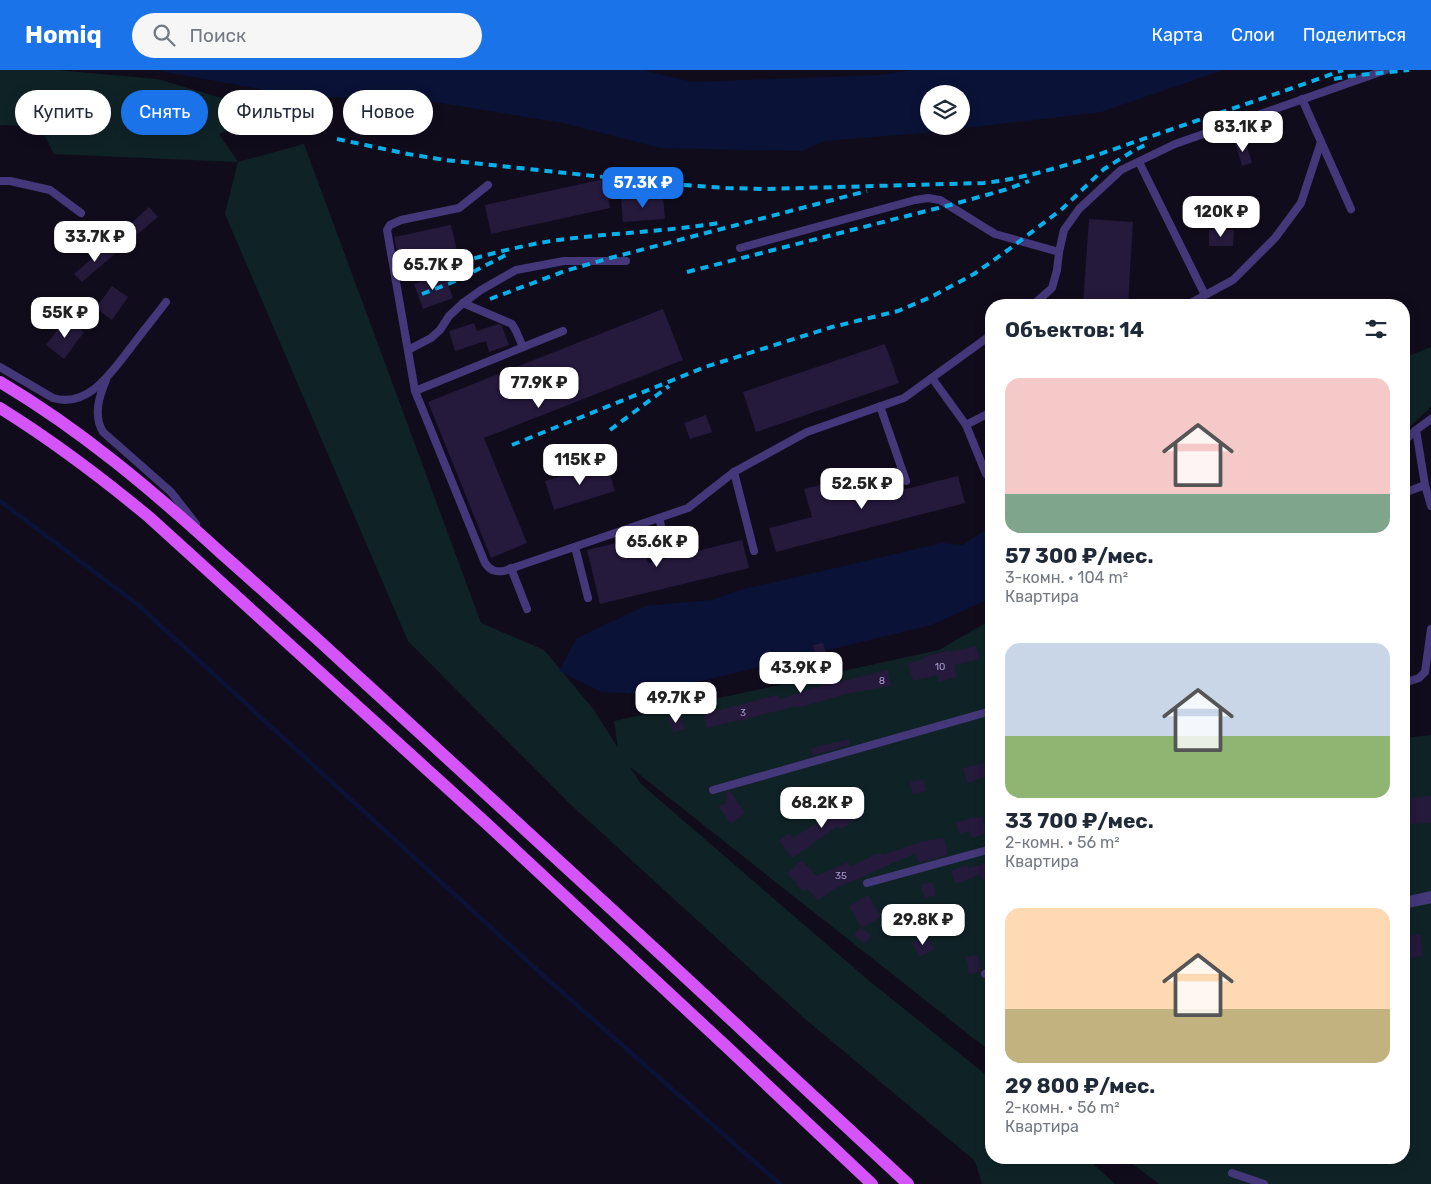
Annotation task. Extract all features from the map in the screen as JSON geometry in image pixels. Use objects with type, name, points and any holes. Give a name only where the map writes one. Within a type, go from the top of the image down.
[{"type":"main road","points":[[0,382],[74,429],[140,481],[502,807],[908,1184]]},
{"type":"main road","points":[[0,408],[66,452],[149,517],[729,1048],[872,1184]]},
{"type":"street","points":[[1410,902],[1431,897]]},
{"type":"lane","points":[[1042,299],[1052,288],[1064,230],[1079,209],[1121,170],[1176,144],[1386,70]]},
{"type":"lane","points":[[1302,99],[1351,209]]},
{"type":"lane","points":[[1198,299],[1233,280],[1275,238],[1301,203],[1321,142]]},
{"type":"lane","points":[[1139,162],[1205,295]]},
{"type":"lane","points":[[0,181],[50,190],[81,213]]},
{"type":"lane","points":[[488,186],[458,208],[401,220],[390,225],[387,230],[415,392],[485,564],[490,570],[496,572],[688,508],[734,472],[807,432],[904,398],[985,339]]},
{"type":"lane","points":[[740,248],[928,198],[940,200],[950,205],[995,234],[1059,252]]},
{"type":"lane","points":[[408,350],[431,338],[440,330],[449,316],[480,290],[516,270],[564,261],[626,261]]},
{"type":"lane","points":[[0,367],[53,398],[60,400],[74,399],[94,389],[107,378],[166,302]]},
{"type":"lane","points":[[463,303],[512,324],[523,347]]},
{"type":"lane","points":[[415,392],[563,331]]},
{"type":"lane","points":[[107,378],[100,394],[98,405],[98,416],[103,432],[171,492],[210,543]]},
{"type":"lane","points":[[932,378],[966,425],[985,472]]},
{"type":"lane","points":[[880,406],[906,481]]},
{"type":"lane","points":[[966,425],[985,415]]},
{"type":"lane","points":[[1410,436],[1431,419]]},
{"type":"lane","points":[[1416,430],[1425,485],[1431,506]]},
{"type":"lane","points":[[734,472],[754,552]]},
{"type":"lane","points":[[1410,490],[1425,485]]},
{"type":"lane","points":[[659,518],[668,552]]},
{"type":"lane","points":[[575,547],[588,598]]},
{"type":"lane","points":[[511,568],[527,609]]},
{"type":"lane","points":[[1410,681],[1419,678],[1425,672],[1431,629]]},
{"type":"lane","points":[[713,790],[985,713]]},
{"type":"lane","points":[[867,883],[985,851]]},
{"type":"lane","points":[[1232,1173],[1264,1184]]},
{"type":"green space","points":[[0,70],[56,70],[157,79],[195,90],[121,90],[121,135],[208,135],[208,94],[218,97],[218,135],[238,162],[54,154],[44,135],[111,135],[111,90],[15,90],[15,125],[0,125]]},
{"type":"green space","points":[[304,144],[481,623],[544,650],[594,710],[618,748],[614,721],[939,650],[985,623],[985,1047],[630,767],[641,784],[867,979],[985,1074],[985,1164],[1093,1164],[1115,1184],[982,1184],[975,1161],[804,1018],[568,802],[408,641],[225,214],[238,162]]},
{"type":"green space","points":[[1431,347],[1431,407],[1410,426],[1410,356]]},
{"type":"green space","points":[[1431,735],[1431,1184],[1159,1184],[1133,1164],[1410,1164],[1410,737]]},
{"type":"water","points":[[155,70],[642,70],[692,82],[881,75],[913,70],[1223,70],[1101,112],[970,127],[970,85],[920,85],[920,133],[824,141],[802,151],[661,148],[563,123],[433,102],[433,90],[343,90],[343,97],[333,97],[333,90],[265,90]]},
{"type":"water","points":[[985,531],[985,601],[931,625],[648,694],[602,692],[559,671],[577,638],[645,606],[712,600],[743,589],[942,543],[962,545]]},
{"type":"building","points":[[1245,140],[1252,163],[1242,166],[1235,143]]},
{"type":"building","points":[[604,179],[610,208],[491,234],[485,205]]},
{"type":"building","points":[[663,197],[665,219],[623,222],[621,199]]},
{"type":"building","points":[[149,207],[158,217],[133,238],[125,229]]},
{"type":"building","points":[[1089,219],[1133,222],[1128,299],[1083,299]]},
{"type":"building","points":[[451,225],[457,251],[399,263],[394,237]]},
{"type":"building","points":[[1209,230],[1234,230],[1233,246],[1209,246]]},
{"type":"building","points":[[109,244],[117,252],[82,282],[74,274]]},
{"type":"building","points":[[444,273],[453,298],[423,309],[414,284]]},
{"type":"building","points":[[112,286],[128,297],[112,320],[96,308]]},
{"type":"building","points":[[663,309],[683,360],[484,438],[527,543],[491,558],[428,402]]},
{"type":"building","points":[[66,319],[84,332],[64,359],[46,345]]},
{"type":"building","points":[[474,323],[477,331],[498,324],[502,326],[509,345],[489,352],[486,341],[455,351],[449,331]]},
{"type":"building","points":[[885,344],[899,383],[756,432],[743,392]]},
{"type":"building","points":[[706,415],[712,432],[690,439],[684,423]]},
{"type":"building","points":[[606,462],[615,491],[554,510],[545,481]]},
{"type":"building","points":[[958,476],[965,503],[776,552],[769,528],[812,517],[804,489],[852,477],[859,501]]},
{"type":"building","points":[[642,537],[648,563],[742,540],[749,568],[600,604],[587,550]]},
{"type":"building","points":[[823,643],[834,683],[888,670],[891,686],[851,693],[797,708],[796,706],[750,719],[707,728],[704,714],[778,695],[779,699],[824,685],[813,645]]},
{"type":"building","points":[[976,646],[980,659],[954,665],[957,677],[939,682],[938,675],[913,681],[908,663],[950,650],[950,652]]},
{"type":"building","points":[[680,714],[685,729],[673,733],[668,718]]},
{"type":"building","points":[[849,739],[850,745],[812,756],[811,748]]},
{"type":"building","points":[[985,762],[985,777],[967,783],[963,768]]},
{"type":"building","points":[[923,779],[926,791],[913,794],[910,782]]},
{"type":"building","points":[[730,791],[745,813],[731,824],[718,806],[727,803],[725,793]]},
{"type":"building","points":[[1431,796],[1431,823],[1410,824],[1410,798]]},
{"type":"building","points":[[859,801],[864,816],[849,822],[850,825],[839,829],[838,826],[792,858],[779,841],[789,833],[793,838],[833,813],[832,810]]},
{"type":"building","points":[[982,816],[985,834],[971,838],[970,831],[959,834],[956,822]]},
{"type":"building","points":[[944,838],[948,855],[919,863],[914,854],[832,890],[818,901],[807,888],[805,892],[787,874],[801,860],[817,876],[848,862],[850,866],[870,856],[882,853],[882,855],[920,842]]},
{"type":"building","points":[[985,864],[985,878],[981,879],[980,874],[956,884],[951,871],[967,865],[968,868]]},
{"type":"building","points":[[932,882],[936,895],[925,898],[920,885]]},
{"type":"building","points":[[868,895],[881,917],[862,928],[849,906]]},
{"type":"building","points":[[861,927],[871,935],[865,944],[854,935]]},
{"type":"building","points":[[1420,934],[1423,956],[1410,958],[1410,935]]},
{"type":"building","points":[[926,935],[934,949],[920,957],[912,943]]},
{"type":"building","points":[[978,955],[981,970],[980,972],[969,974],[966,957]]},
{"type":"waterway","points":[[0,501],[137,604],[545,977],[780,1184]]},
{"type":"railway","points":[[337,139],[445,160],[669,184],[727,188],[765,189],[984,183],[1026,176],[1069,164],[1343,70]]},
{"type":"railway","points":[[1334,79],[1409,70]]},
{"type":"railway","points":[[512,445],[705,367],[832,327],[898,311],[931,297],[974,274],[1008,250],[1062,209],[1104,169],[1145,145]]},
{"type":"railway","points":[[687,272],[950,205],[1008,189],[1029,181]]},
{"type":"railway","points":[[490,299],[565,271],[610,258],[867,191]]},
{"type":"railway","points":[[407,278],[460,262],[533,244],[719,223]]},
{"type":"railway","points":[[422,294],[453,282],[508,254]]},
{"type":"railway","points":[[610,430],[669,386]]}]
